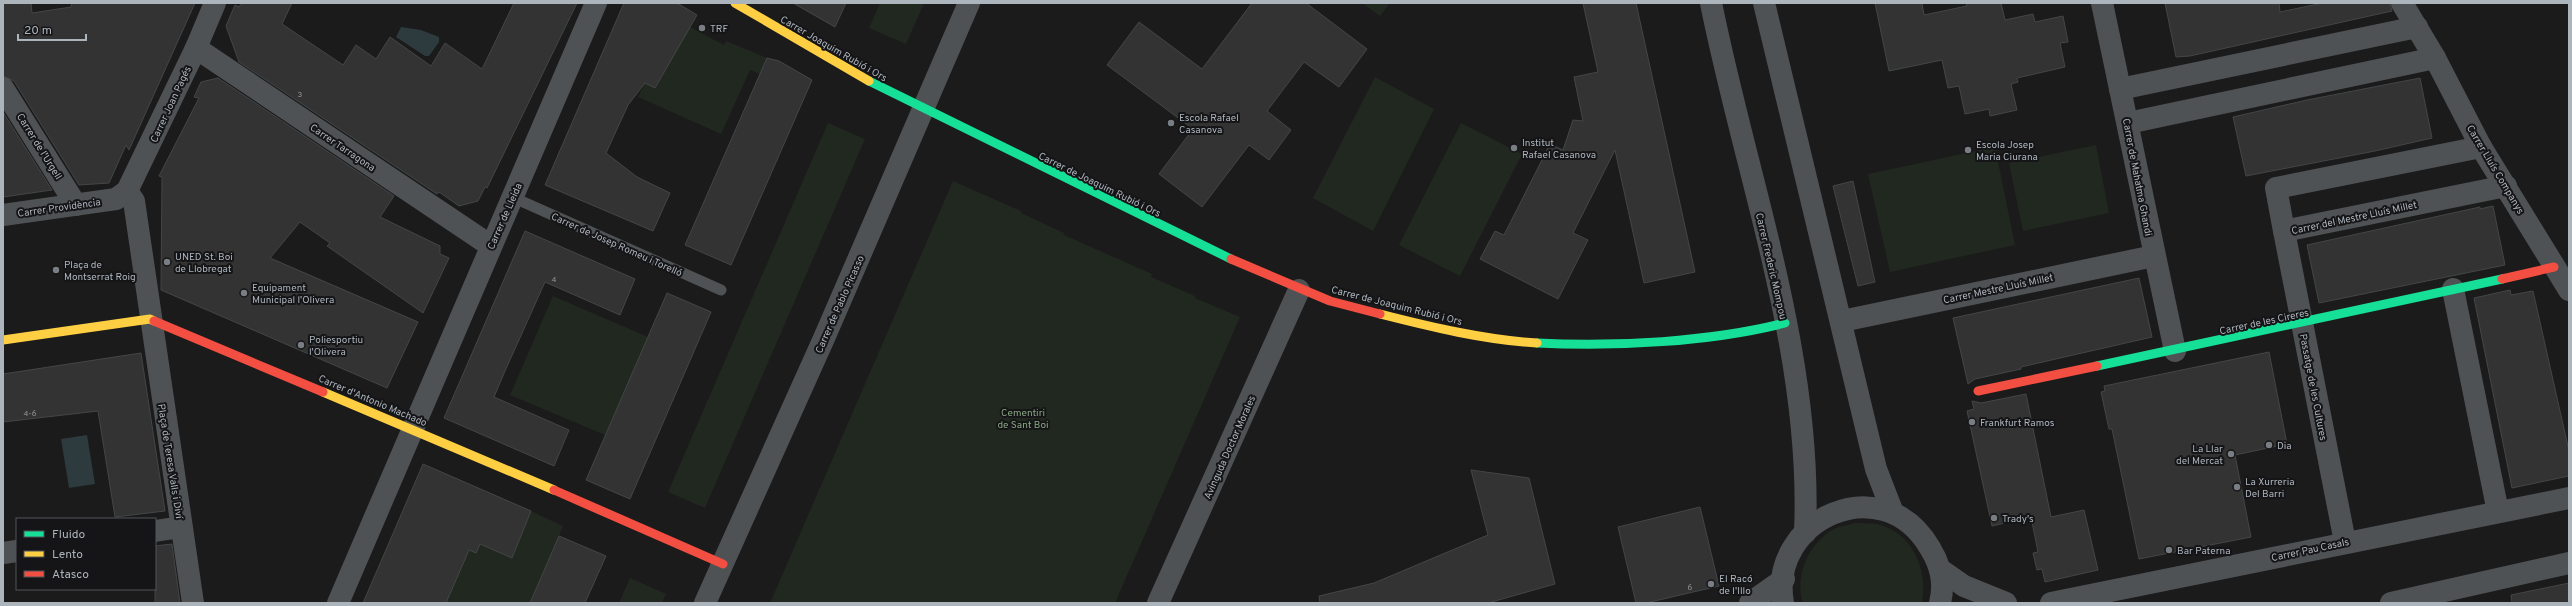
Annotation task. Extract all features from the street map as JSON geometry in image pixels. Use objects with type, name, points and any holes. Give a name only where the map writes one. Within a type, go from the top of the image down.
[{"type":"street","name":"Carrer Joan Pagés","points":[[121,195],[196,48],[215,3]]},
{"type":"street","name":"Carrer de Lleida","points":[[413,429],[596,3]]},
{"type":"street","name":"Carrer Joaquim Rubió i Ors","points":[[736,3],[846,69],[924,110]]},
{"type":"street","name":"Carrer de Pablo Picasso","points":[[705,603],[924,110],[969,3]]},
{"type":"street","name":"Carrer Frederic Mompou","points":[[1711,3],[1785,323],[1798,393],[1807,483],[1805,533]]},
{"type":"street","points":[[1764,3],[1842,321],[1876,469],[1893,513]]},
{"type":"street","name":"Carrer de Mahatma Ghandi","points":[[2102,3],[2175,351]]},
{"type":"street","name":"Carrer Lluís Companys","points":[[2402,3],[2435,58],[2481,147],[2569,290]]},
{"type":"street","points":[[2120,89],[2417,27]]},
{"type":"street","name":"Carrer Tarragona","points":[[196,48],[491,246]]},
{"type":"street","points":[[2128,123],[2435,58]]},
{"type":"street","name":"Carrer de l'Urgell","points":[[3,88],[76,204]]},
{"type":"street","name":"Carrer de Joaquim Rubió i Ors","points":[[924,110],[1217,253],[1299,290],[1330,301],[1379,315],[1519,342],[1574,345],[1643,342],[1750,332],[1785,323]]},
{"type":"street","name":"Carrer del Mestre Lluís Millet","points":[[2481,147],[2276,188],[2284,231],[2506,186]]},
{"type":"street","points":[[3,340],[150,319],[134,201],[121,195]]},
{"type":"street","name":"Carrer Providència","points":[[3,215],[76,204],[121,195]]},
{"type":"street","name":"Passatge de les Cultures","points":[[2284,231],[2345,542]]},
{"type":"street","name":"Carrer Mestre Lluís Millet","points":[[1842,321],[2154,256]]},
{"type":"street","name":"Carrer de les Cireres","points":[[1978,391],[2302,324],[2554,267]]},
{"type":"street","points":[[2453,289],[2498,512]]},
{"type":"street","name":"Avinguda Doctor Morales","points":[[1158,603],[1299,290]]},
{"type":"street","name":"Carrer d'Antonio Machado","points":[[150,319],[413,429],[723,564]]},
{"type":"street","name":"Plaça de Teresa Valls i Diví","points":[[150,319],[193,603]]},
{"type":"street","points":[[338,603],[413,429]]},
{"type":"street","name":"Carrer Pau Casals","points":[[2051,603],[2345,542],[2569,498]]},
{"type":"street","points":[[1783,603],[1784,579],[1789,556],[1805,533],[1822,518],[1841,509],[1862,506],[1880,508],[1893,513],[1922,535],[1941,570],[1942,585],[1940,603]]},
{"type":"street","points":[[156,531],[181,527]]},
{"type":"street","points":[[3,554],[16,551]]},
{"type":"street","points":[[2391,603],[2569,563]]},
{"type":"street","points":[[1941,570],[1964,586],[2006,603]]},
{"type":"street","points":[[1750,603],[1784,579]]},
{"type":"lane","name":"Carrer de Josep Romeu i Torelló","points":[[512,197],[721,290]]},
{"type":"green space","points":[[880,3],[924,3],[906,44],[869,28]]},
{"type":"green space","points":[[1362,3],[1390,3],[1380,16]]},
{"type":"green space","points":[[690,27],[724,45],[726,41],[767,58],[760,74],[750,70],[721,134],[638,97],[645,83],[655,88]]},
{"type":"green space","points":[[1375,77],[1434,109],[1373,231],[1313,198]]},
{"type":"green space","points":[[828,123],[865,139],[705,508],[668,492]]},
{"type":"green space","points":[[1461,123],[1522,154],[1460,276],[1399,245]]},
{"type":"green space","points":[[2096,145],[2109,213],[2023,231],[2009,163]]},
{"type":"green space","points":[[1995,147],[2015,245],[1890,272],[1868,174]]},
{"type":"green space","name":"Cementiri de Sant Boi","points":[[953,181],[1021,211],[1021,213],[1064,233],[1064,235],[1152,274],[1151,277],[1195,296],[1195,298],[1240,317],[1115,603],[770,603]]},
{"type":"green space","points":[[553,296],[648,337],[605,435],[510,395]]},
{"type":"green space","points":[[531,511],[563,526],[530,603],[446,603],[469,550],[476,553],[480,544],[512,558]]},
{"type":"green space","points":[[1855,523],[1877,524],[1890,529],[1900,535],[1909,544],[1920,565],[1923,578],[1922,603],[1803,603],[1801,592],[1802,571],[1811,551],[1825,535],[1834,529]]},
{"type":"green space","points":[[630,578],[666,594],[662,603],[619,603]]},
{"type":"shaded area","points":[[401,27],[421,30],[439,37],[439,42],[429,56],[425,56],[396,37]]},
{"type":"shaded area","points":[[87,435],[95,484],[69,488],[61,439]]},
{"type":"building","points":[[3,3],[31,3],[32,13],[71,7],[72,3],[195,3],[129,150],[126,145],[109,183],[79,185],[14,81],[3,76]]},
{"type":"building","points":[[242,3],[292,3],[282,24],[343,65],[356,45],[376,59],[390,37],[431,66],[445,43],[482,69],[514,3],[577,3],[487,188],[485,187],[478,201],[459,206],[439,192],[437,194],[239,62],[226,26],[235,5],[239,7]]},
{"type":"building","points":[[624,3],[677,3],[697,15],[655,88],[645,83],[628,105],[606,153],[637,177],[670,193],[653,231],[545,185]]},
{"type":"building","points":[[793,3],[846,3],[835,27]]},
{"type":"building","points":[[1252,3],[1306,3],[1367,49],[1339,87],[1304,62],[1267,111],[1291,130],[1269,160],[1249,145],[1202,207],[1159,174],[1193,129],[1107,65],[1139,22],[1202,69]]},
{"type":"building","points":[[1583,3],[1636,3],[1695,272],[1644,283],[1615,150],[1573,233],[1588,240],[1558,299],[1480,259],[1495,231],[1504,235],[1550,144],[1563,150],[1573,120],[1583,121],[1574,77],[1598,72]]},
{"type":"building","points":[[1875,3],[1922,3],[1924,15],[1967,6],[1966,3],[2001,3],[2005,20],[2033,14],[2035,22],[2063,16],[2068,42],[2060,43],[2065,67],[2017,78],[2018,82],[2011,84],[2017,110],[1990,116],[1989,109],[1965,114],[1959,86],[1948,88],[1942,60],[1889,71]]},
{"type":"building","points":[[2165,3],[2279,3],[2280,12],[2323,3],[2390,3],[2392,11],[2190,56],[2176,57]]},
{"type":"building","points":[[767,58],[779,61],[812,80],[731,265],[685,245]]},
{"type":"building","points":[[218,78],[394,196],[380,217],[440,246],[440,254],[449,258],[423,313],[327,246],[330,243],[300,222],[270,258],[418,322],[387,388],[161,290],[162,177],[159,176],[199,98],[194,97],[201,82]]},
{"type":"building","points":[[2420,78],[2432,138],[2375,151],[2246,176],[2233,117],[2307,100]]},
{"type":"building","points":[[3,112],[52,190],[3,197]]},
{"type":"building","points":[[1853,181],[1875,282],[1858,286],[1833,186]]},
{"type":"building","points":[[2493,206],[2505,265],[2319,303],[2307,245],[2480,207],[2480,209]]},
{"type":"building","points":[[525,231],[635,279],[620,315],[545,282],[505,371],[494,397],[569,430],[554,466],[444,418]]},
{"type":"building","points":[[2139,278],[2152,337],[2021,367],[2021,369],[1975,379],[1968,384],[1953,318]]},
{"type":"building","points":[[2510,290],[2511,295],[2533,291],[2569,451],[2569,476],[2512,488],[2474,298]]},
{"type":"building","points":[[667,293],[711,312],[630,499],[586,480]]},
{"type":"building","points":[[2269,352],[2287,444],[2235,455],[2251,537],[2139,559],[2112,429],[2109,429],[2101,392],[2105,391],[2104,386]]},
{"type":"building","points":[[141,353],[165,511],[115,517],[98,411],[3,422],[3,374]]},
{"type":"building","points":[[2026,394],[2051,517],[2084,510],[2098,570],[2045,582],[2042,569],[2037,570],[2033,553],[2038,552],[2031,517],[1992,526],[1967,411],[1974,409],[1972,401],[1981,403]]},
{"type":"building","points":[[423,464],[531,511],[512,558],[480,544],[476,553],[469,550],[446,603],[363,603]]},
{"type":"building","points":[[1471,470],[1529,478],[1555,584],[1488,603],[1320,603],[1319,596],[1374,583],[1488,535]]},
{"type":"building","points":[[1700,507],[1719,586],[1646,603],[1636,603],[1618,527]]},
{"type":"building","points":[[559,536],[606,556],[585,603],[530,603]]},
{"type":"building","points":[[172,544],[180,603],[155,603],[156,546]]},
{"type":"building","points":[[2569,583],[2569,603],[2512,603],[2511,595]]},
{"type":"traffic: fast","points":[[869,81],[1231,259]]},
{"type":"traffic: fast","points":[[2097,366],[2502,279]]},
{"type":"traffic: fast","points":[[1537,343],[1598,344],[1662,342],[1726,335],[1785,323]]},
{"type":"traffic: slow","points":[[735,3],[869,81]]},
{"type":"traffic: slow","points":[[1380,314],[1478,336],[1537,343]]},
{"type":"traffic: slow","points":[[3,340],[150,319],[154,321]]},
{"type":"traffic: slow","points":[[323,392],[554,490]]},
{"type":"traffic: jam","points":[[1231,259],[1330,301],[1380,314]]},
{"type":"traffic: jam","points":[[2502,279],[2554,267]]},
{"type":"traffic: jam","points":[[154,321],[323,392]]},
{"type":"traffic: jam","points":[[1978,391],[2097,366]]},
{"type":"traffic: jam","points":[[554,490],[723,564]]},
{"type":"place","name":"TRF","points":[[702,28]]},
{"type":"place","name":"Escola Rafael Casanova","points":[[1171,123]]},
{"type":"place","name":"Institut Rafael Casanova","points":[[1514,148]]},
{"type":"place","name":"Escola Josep Maria Ciurana","points":[[1968,150]]},
{"type":"place","name":"UNED St. Boi de Llobregat","points":[[167,262]]},
{"type":"place","name":"Plaça de Montserrat Roig","points":[[56,270]]},
{"type":"place","name":"Equipament Municipal l'Olivera","points":[[244,293]]},
{"type":"place","name":"Poliesportiu l'Olivera","points":[[301,345]]},
{"type":"place","name":"Frankfurt Ramos","points":[[1972,422]]},
{"type":"place","name":"Dia","points":[[2269,445]]},
{"type":"place","name":"La Llar del Mercat","points":[[2231,454]]},
{"type":"place","name":"La Xurreria Del Barri","points":[[2237,487]]},
{"type":"place","name":"Trady's","points":[[1994,518]]},
{"type":"place","name":"Bar Paterna","points":[[2169,550]]},
{"type":"place","name":"El Racó de l'Illo","points":[[1711,584]]}]
